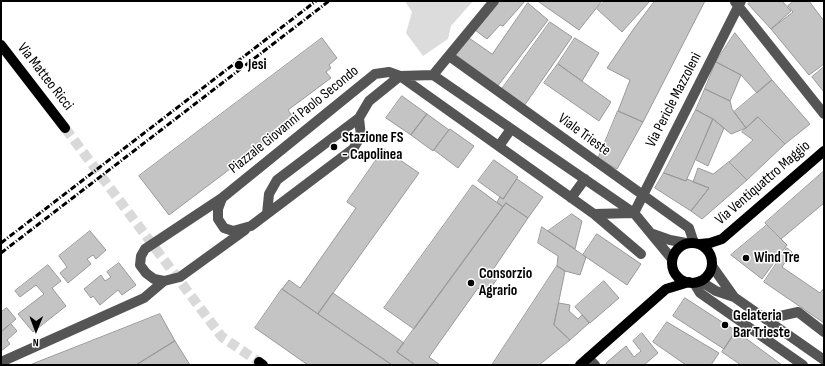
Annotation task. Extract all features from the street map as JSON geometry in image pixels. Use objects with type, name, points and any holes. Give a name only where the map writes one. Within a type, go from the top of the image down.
[{"type":"main road","name":"Via Matteo Ricci","points":[[1,45],[65,128]]},
{"type":"main road","name":"Via Ventiquattro Maggio","points":[[693,243],[710,243],[722,239],[824,151]]},
{"type":"main road","name":"Via Ventiquattro Maggio","points":[[712,262],[722,239]]},
{"type":"main road","points":[[580,365],[591,361],[666,289],[673,269],[672,259],[677,249],[693,243]]},
{"type":"main road","name":"Viale Trieste","points":[[693,243],[708,249],[712,262]]},
{"type":"main road","points":[[666,289],[694,282],[708,275],[712,262]]},
{"type":"main road","name":"Viale Trieste","points":[[673,269],[679,278],[694,282]]},
{"type":"street","points":[[433,75],[494,1]]},
{"type":"street","points":[[738,3],[824,114]]},
{"type":"street","name":"Via Pericle Mazzoleni","points":[[634,213],[738,3]]},
{"type":"street","name":"Viale Trieste","points":[[449,56],[690,228],[693,243]]},
{"type":"street","name":"Piazzale Giovanni Paolo Secondo","points":[[164,281],[154,279],[146,273],[140,265],[141,256],[145,249],[222,198],[375,74],[389,72],[400,76]]},
{"type":"street","points":[[267,214],[269,194],[277,180],[359,118],[369,101],[400,76],[433,75],[634,213],[672,259]]},
{"type":"street","points":[[400,76],[594,214],[641,254]]},
{"type":"street","points":[[1,362],[144,298],[164,281],[180,277],[251,226],[353,149],[361,136],[359,118]]},
{"type":"street","points":[[499,146],[511,129]]},
{"type":"street","points":[[571,198],[585,179]]},
{"type":"street","points":[[222,198],[218,209],[218,219],[224,228],[233,231],[251,226]]},
{"type":"street","points":[[594,214],[634,213]]},
{"type":"street","points":[[651,233],[670,240],[693,243]]},
{"type":"street","name":"Viale Trieste","points":[[712,262],[734,297]]},
{"type":"street","name":"Viale Trieste","points":[[694,282],[734,297],[824,360]]},
{"type":"street","name":"Viale Trieste","points":[[694,282],[700,293],[803,365]]},
{"type":"street","points":[[767,319],[798,312],[824,332]]},
{"type":"shaded area","points":[[405,1],[473,1],[451,26],[448,39],[423,56],[406,33],[412,12]]},
{"type":"building","points":[[499,1],[525,1],[503,26],[500,25],[487,39],[475,30]]},
{"type":"building","points":[[602,1],[579,30],[539,2]]},
{"type":"building","points":[[605,1],[650,1],[622,32],[597,9]]},
{"type":"building","points":[[655,1],[705,1],[643,122],[618,111],[630,80],[607,68]]},
{"type":"building","points":[[751,1],[782,1],[791,11],[771,29],[748,4]]},
{"type":"building","points":[[794,1],[809,1],[824,21],[824,64],[809,75],[771,29],[793,12],[788,6]]},
{"type":"building","points":[[528,3],[548,20],[497,87],[454,57],[469,38],[492,54]]},
{"type":"building","points":[[550,22],[572,37],[524,106],[502,89]]},
{"type":"building","points":[[735,33],[772,80],[757,93],[741,75],[716,62]]},
{"type":"building","name":"Jesi","points":[[322,38],[337,58],[329,65],[331,68],[326,72],[331,78],[288,110],[295,120],[169,215],[139,176]]},
{"type":"building","points":[[575,38],[599,53],[582,81],[558,64]]},
{"type":"building","points":[[716,62],[741,75],[730,101],[705,89]]},
{"type":"building","points":[[558,64],[611,102],[599,121],[544,83]]},
{"type":"building","points":[[824,67],[824,92],[812,77]]},
{"type":"building","points":[[772,80],[810,124],[785,144],[758,117],[746,128],[734,112]]},
{"type":"building","points":[[705,89],[730,101],[732,109],[746,128],[731,134],[713,119],[696,110]]},
{"type":"building","points":[[402,96],[427,114],[411,135],[386,118]]},
{"type":"building","points":[[696,110],[713,119],[686,181],[664,173]]},
{"type":"building","points":[[618,111],[643,122],[617,169],[598,159]]},
{"type":"building","points":[[427,114],[449,130],[433,151],[411,135]]},
{"type":"building","points":[[758,117],[785,144],[747,180],[729,162],[753,140],[742,132]]},
{"type":"building","points":[[713,119],[724,128],[708,166],[696,160]]},
{"type":"building","points":[[450,129],[474,146],[458,168],[434,150]]},
{"type":"building","points":[[384,149],[419,173],[318,314],[282,289],[289,280],[300,288],[356,208],[347,202]]},
{"type":"building","points":[[494,160],[518,177],[503,199],[478,181]]},
{"type":"building","points":[[729,162],[747,180],[702,219],[691,211],[709,188],[693,182],[698,168],[713,174]]},
{"type":"building","points":[[824,171],[824,203],[781,239],[765,223]]},
{"type":"building","points":[[664,173],[686,181],[687,179],[709,188],[691,211],[655,188]]},
{"type":"building","points":[[517,179],[543,197],[528,218],[506,203],[503,207],[497,202],[500,197],[503,199]]},
{"type":"building","points":[[473,185],[503,207],[414,329],[384,308]]},
{"type":"building","name":"Consorzio Agrario","points":[[506,203],[528,218],[490,274],[497,279],[487,293],[478,288],[429,357],[440,365],[413,365],[414,364],[397,352]]},
{"type":"building","points":[[572,214],[582,221],[575,249],[548,231]]},
{"type":"building","points":[[767,225],[787,245],[762,279],[731,255]]},
{"type":"building","points":[[542,227],[586,257],[580,275],[565,271],[557,266],[558,256],[538,243]]},
{"type":"building","points":[[90,231],[106,250],[96,259],[93,255],[87,259],[91,264],[68,283],[60,273],[67,267],[59,256]]},
{"type":"building","points":[[597,234],[641,264],[627,285],[583,255]]},
{"type":"building","points":[[787,248],[792,252],[782,267],[820,293],[824,288],[824,323],[764,282]]},
{"type":"building","points":[[119,263],[136,285],[122,295],[118,290],[100,305],[93,296],[91,298],[84,289],[101,275],[105,281],[111,277],[107,272]]},
{"type":"building","points":[[48,265],[61,281],[52,288],[66,306],[33,332],[18,314],[44,294],[36,285],[20,297],[15,291]]},
{"type":"building","name":"Consorzio Agrario","points":[[557,266],[565,271],[554,325],[570,340],[539,365],[492,365]]},
{"type":"building","points":[[604,281],[619,298],[590,323],[575,307]]},
{"type":"building","points":[[282,289],[392,365],[308,365],[255,328]]},
{"type":"building","points":[[333,293],[404,343],[397,352],[414,364],[392,365],[318,314]]},
{"type":"building","points":[[685,298],[736,331],[724,349],[673,316]]},
{"type":"building","points":[[559,303],[570,305],[569,311],[578,319],[582,315],[589,323],[570,340],[554,325]]},
{"type":"building","points":[[7,308],[16,319],[1,332],[1,312]]},
{"type":"building","points":[[160,314],[175,341],[136,365],[30,365]]},
{"type":"building","points":[[667,322],[719,353],[711,365],[686,365],[653,342]]},
{"type":"building","points":[[11,324],[17,331],[7,340],[10,344],[1,351],[1,332]]},
{"type":"building","points":[[736,331],[782,365],[741,365],[722,352]]},
{"type":"building","points":[[642,333],[658,353],[644,365],[608,365],[606,363],[626,346],[634,357],[641,351],[633,341]]},
{"type":"building","points":[[175,341],[190,365],[136,365]]},
{"type":"tunnel","points":[[65,128],[222,337],[259,362]]},
{"type":"railway","points":[[1,243],[316,1]]},
{"type":"railway","points":[[1,253],[329,1]]},
{"type":"place","name":"Jesi","points":[[239,65]]},
{"type":"place","name":"Stazione FS - Capolinea","points":[[334,147]]},
{"type":"place","name":"Wind Tre","points":[[746,258]]},
{"type":"place","name":"Consorzio Agrario","points":[[471,283]]},
{"type":"place","name":"Gelateria Bar Trieste","points":[[725,325]]}]
